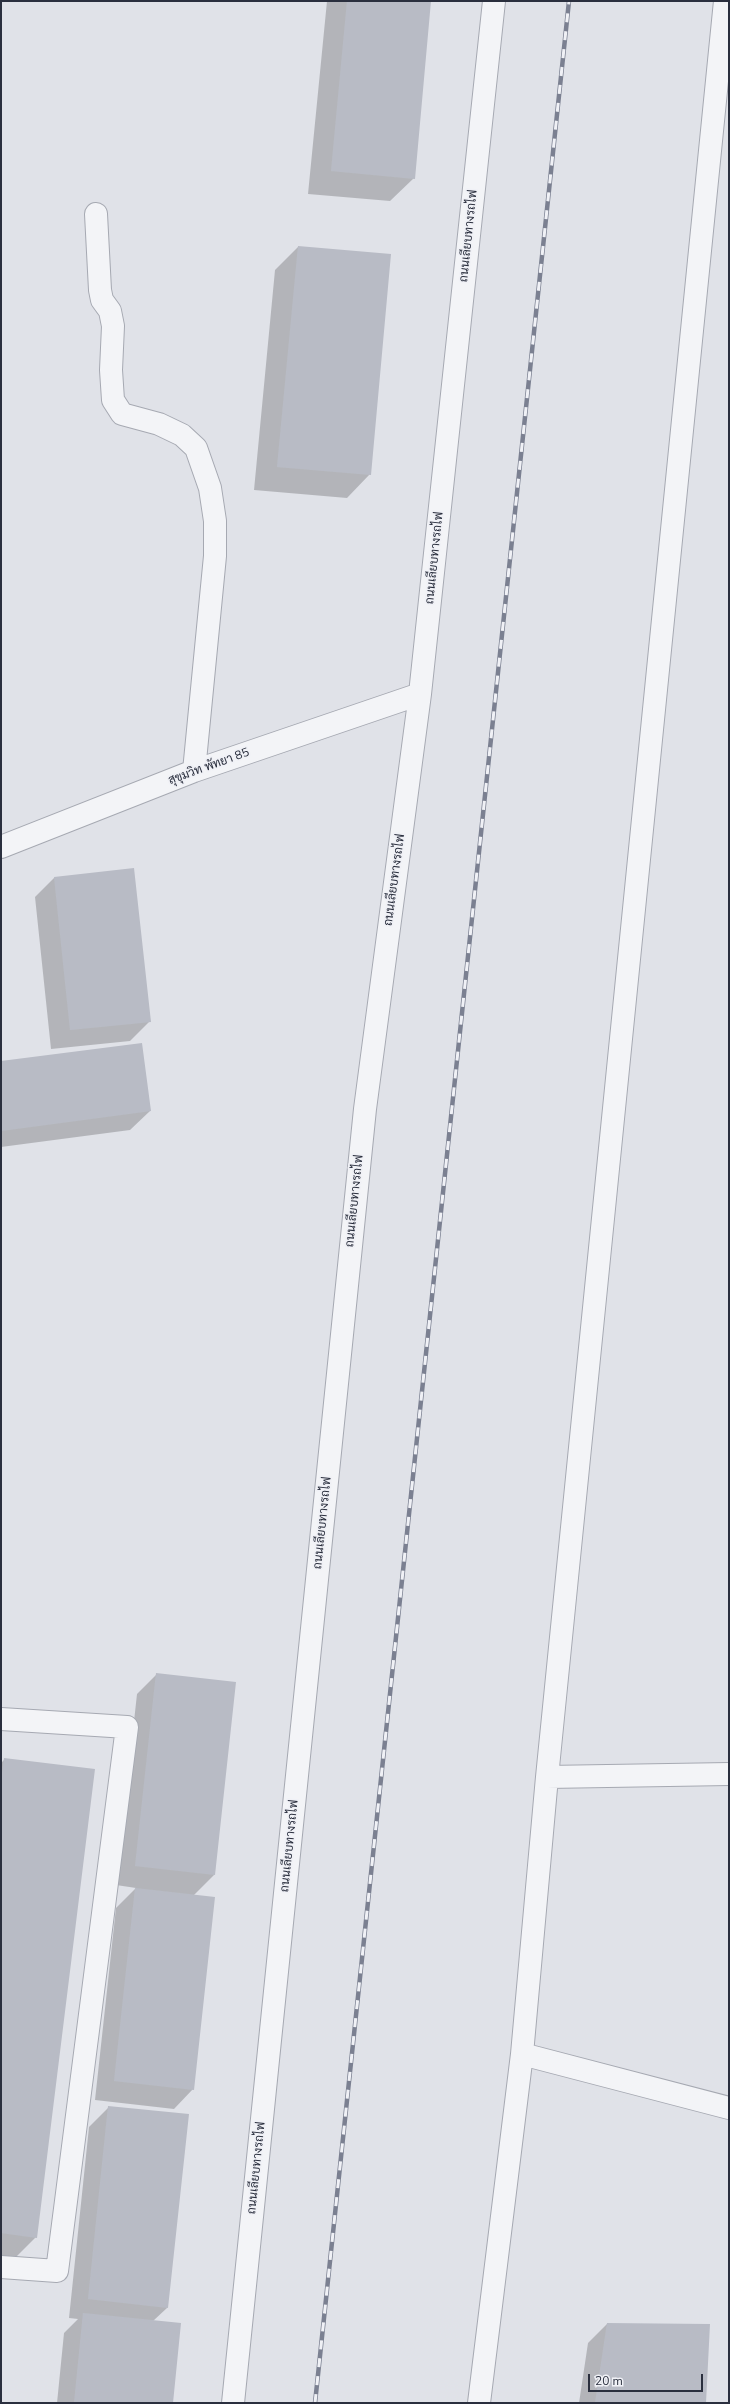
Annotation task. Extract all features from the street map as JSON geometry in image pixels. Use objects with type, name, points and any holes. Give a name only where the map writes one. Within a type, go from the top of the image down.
[{"type":"street","name":"ถนนเลียบทางรถไฟ","points":[[233,2403],[365,1109],[420,694],[494,1]]},
{"type":"street","points":[[479,2403],[522,2054],[547,1777],[726,1]]},
{"type":"street","points":[[96,214],[100,290],[102,300],[110,310],[113,326],[111,370],[113,400],[122,414],[159,424],[182,435],[196,448],[210,488],[215,521],[215,556],[194,770]]},
{"type":"street","name":"สุขุมวิท พัทยา 85","points":[[1,848],[194,770],[420,694]]},
{"type":"street","points":[[1,1719],[127,1727],[57,2271],[1,2267]]},
{"type":"street","points":[[547,1777],[729,1774]]},
{"type":"street","points":[[522,2054],[729,2108]]},
{"type":"building","points":[[347,1],[431,1],[415,179],[331,171]]},
{"type":"building","points":[[298,246],[391,254],[371,475],[277,467]]},
{"type":"building","points":[[134,868],[151,1022],[70,1030],[54,877]]},
{"type":"building","points":[[142,1043],[151,1111],[1,1131],[1,1061]]},
{"type":"building","points":[[156,1673],[236,1682],[215,1875],[135,1866]]},
{"type":"building","points":[[4,1758],[95,1769],[37,2238],[1,2233],[1,1781]]},
{"type":"building","points":[[135,1888],[215,1897],[194,2090],[114,2081]]},
{"type":"building","points":[[108,2106],[189,2114],[168,2308],[88,2299]]},
{"type":"building","points":[[83,2313],[181,2323],[173,2403],[74,2403]]},
{"type":"building","points":[[607,2323],[710,2324],[706,2403],[595,2403]]},
{"type":"railway","points":[[315,2403],[569,1]]}]
